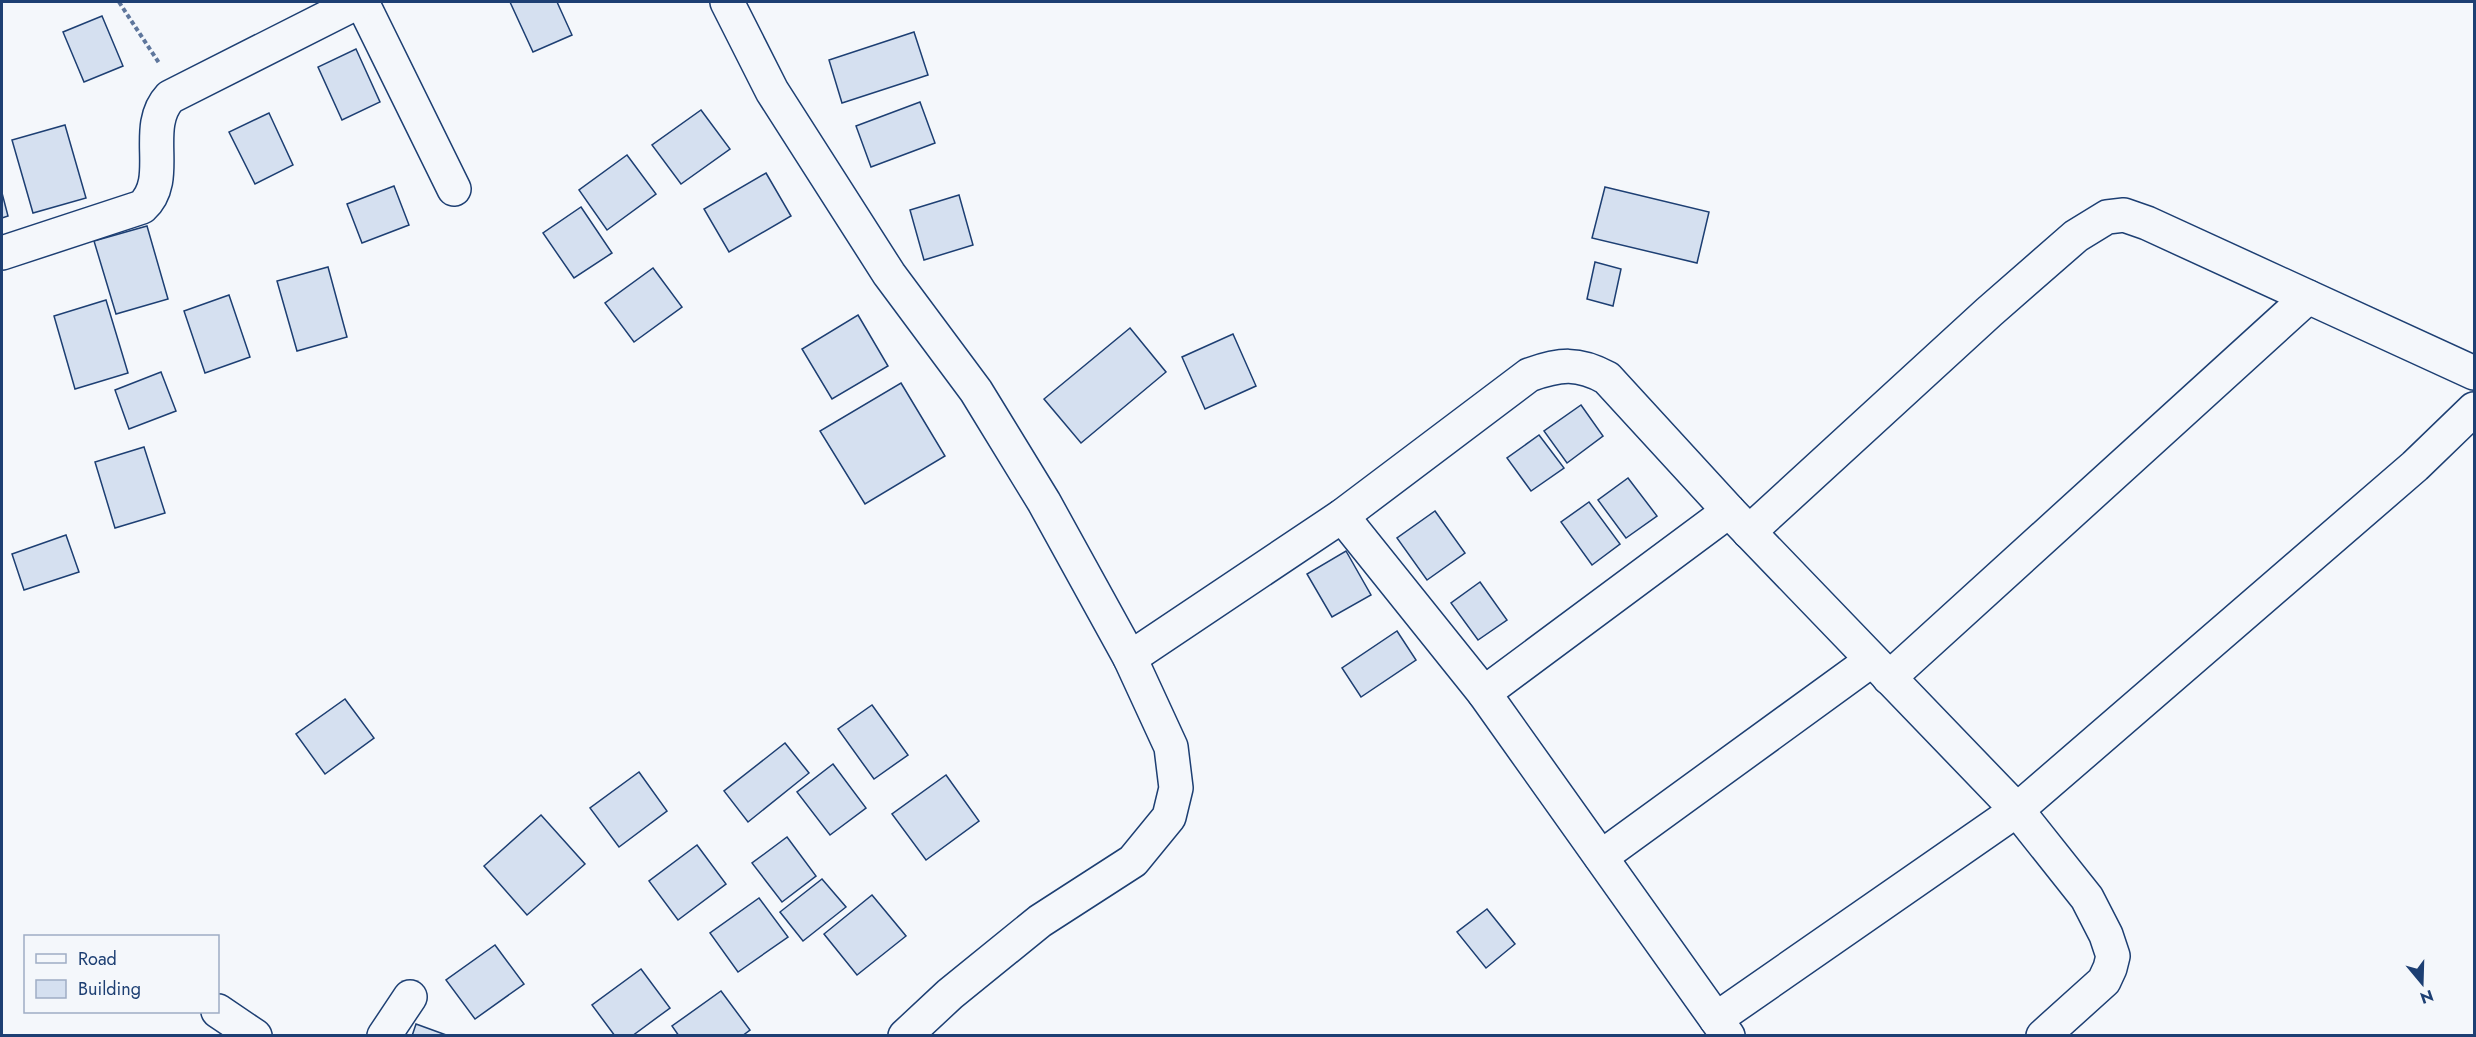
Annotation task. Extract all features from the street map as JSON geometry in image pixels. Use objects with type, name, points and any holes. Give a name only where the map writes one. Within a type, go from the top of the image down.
[{"type":"street","points":[[2,253],[142,207],[148,201],[156,177],[156,124],[162,105],[178,91],[360,2],[454,189]]},
{"type":"street","points":[[727,2],[772,92],[888,274],[976,391],[1044,502],[1130,658],[1171,747],[1176,788],[1169,817],[1133,861],[1040,921],[950,994],[905,1035]]},
{"type":"street","points":[[1484,693],[1739,522],[2076,236],[2107,217],[2124,215],[2147,224],[2475,373]]},
{"type":"street","points":[[1601,856],[1880,669],[2308,297]]},
{"type":"street","points":[[1130,658],[1342,516],[1529,375],[1553,367],[1590,368],[1607,378],[1739,522],[2017,810],[2087,898],[2106,935],[2113,956],[2104,981],[2043,1035]]},
{"type":"street","points":[[1342,516],[1484,693],[1722,1027],[2017,810],[2415,466],[2475,409]]},
{"type":"street","points":[[384,1035],[410,997]]},
{"type":"street","points":[[219,1012],[255,1035]]},
{"type":"path","points":[[119,2],[178,91]]},
{"type":"building","points":[[510,2],[557,2],[572,35],[533,52]]},
{"type":"building","points":[[102,16],[123,66],[84,82],[63,32]]},
{"type":"building","points":[[914,32],[928,75],[842,103],[829,60]]},
{"type":"building","points":[[356,49],[380,102],[342,120],[318,67]]},
{"type":"building","points":[[920,102],[935,143],[871,167],[856,126]]},
{"type":"building","points":[[701,110],[730,149],[681,184],[652,145]]},
{"type":"building","points":[[269,113],[293,165],[255,184],[229,132]]},
{"type":"building","points":[[65,125],[86,198],[33,213],[12,140]]},
{"type":"building","points":[[627,155],[656,194],[607,230],[579,190]]},
{"type":"building","points":[[766,173],[791,216],[729,252],[704,209]]},
{"type":"building","points":[[394,186],[409,225],[362,243],[347,204]]},
{"type":"building","points":[[1605,187],[1709,212],[1697,263],[1592,238]]},
{"type":"building","points":[[2,193],[8,216],[2,218]]},
{"type":"building","points":[[959,195],[973,245],[924,260],[910,210]]},
{"type":"building","points":[[581,207],[612,253],[574,278],[543,233]]},
{"type":"building","points":[[147,226],[168,299],[116,314],[94,241]]},
{"type":"building","points":[[1595,262],[1621,269],[1613,306],[1587,299]]},
{"type":"building","points":[[328,267],[347,337],[297,351],[277,281]]},
{"type":"building","points":[[653,268],[682,307],[634,342],[605,303]]},
{"type":"building","points":[[229,295],[250,357],[205,373],[184,311]]},
{"type":"building","points":[[106,300],[128,373],[75,389],[54,316]]},
{"type":"building","points":[[858,315],[888,366],[832,399],[802,349]]},
{"type":"building","points":[[1130,328],[1166,372],[1081,443],[1044,399]]},
{"type":"building","points":[[1233,334],[1256,386],[1205,409],[1182,357]]},
{"type":"building","points":[[161,372],[176,411],[129,429],[115,390]]},
{"type":"building","points":[[901,383],[945,456],[865,504],[820,431]]},
{"type":"building","points":[[1581,405],[1603,436],[1567,463],[1544,431]]},
{"type":"building","points":[[1539,435],[1564,468],[1531,491],[1507,458]]},
{"type":"building","points":[[144,447],[165,513],[115,528],[95,462]]},
{"type":"building","points":[[1628,478],[1657,516],[1626,538],[1598,500]]},
{"type":"building","points":[[1589,502],[1620,544],[1592,565],[1561,522]]},
{"type":"building","points":[[1435,511],[1465,553],[1427,580],[1397,538]]},
{"type":"building","points":[[66,535],[79,572],[24,590],[12,554]]},
{"type":"building","points":[[1346,551],[1371,595],[1332,617],[1307,574]]},
{"type":"building","points":[[1480,582],[1507,620],[1478,640],[1451,603]]},
{"type":"building","points":[[1397,631],[1416,660],[1361,697],[1342,668]]},
{"type":"building","points":[[345,699],[374,738],[325,774],[296,734]]},
{"type":"building","points":[[872,705],[908,755],[874,779],[838,729]]},
{"type":"building","points":[[785,743],[809,773],[748,822],[724,791]]},
{"type":"building","points":[[833,764],[866,808],[830,835],[797,792]]},
{"type":"building","points":[[639,772],[667,811],[619,847],[590,808]]},
{"type":"building","points":[[946,775],[979,821],[926,860],[892,814]]},
{"type":"building","points":[[541,815],[585,864],[527,915],[484,866]]},
{"type":"building","points":[[787,837],[816,876],[782,902],[752,863]]},
{"type":"building","points":[[697,845],[726,884],[678,920],[649,881]]},
{"type":"building","points":[[822,879],[846,907],[803,941],[780,912]]},
{"type":"building","points":[[872,895],[906,936],[857,975],[824,934]]},
{"type":"building","points":[[759,898],[788,937],[738,972],[710,933]]},
{"type":"building","points":[[1487,909],[1515,944],[1486,968],[1457,932]]},
{"type":"building","points":[[495,945],[524,984],[475,1019],[446,980]]},
{"type":"building","points":[[641,969],[670,1008],[632,1036],[615,1036],[592,1005]]},
{"type":"building","points":[[721,991],[750,1030],[742,1036],[679,1036],[672,1026]]},
{"type":"building","points":[[416,1024],[449,1036],[412,1036]]}]
